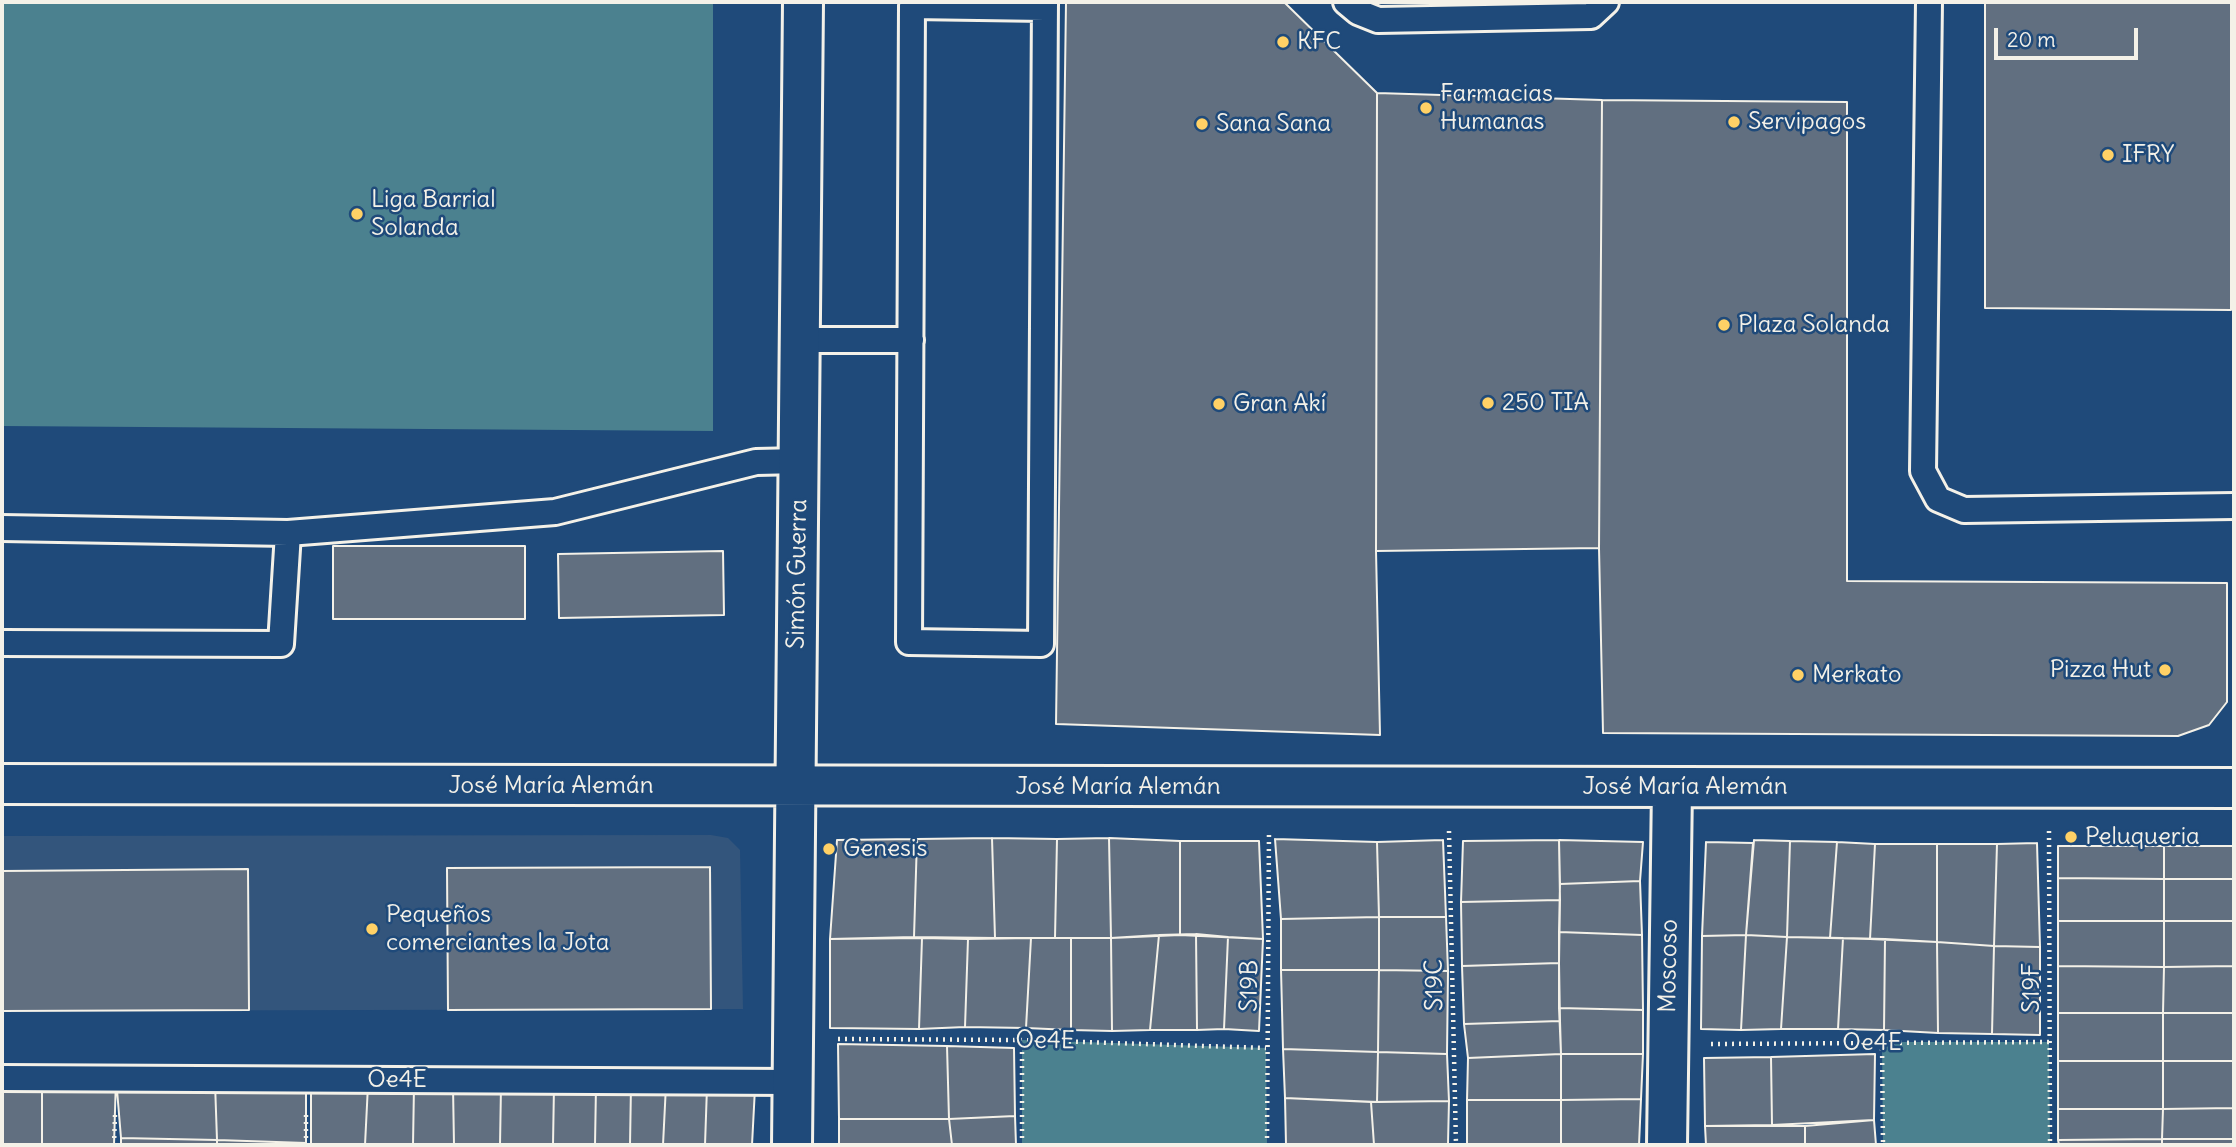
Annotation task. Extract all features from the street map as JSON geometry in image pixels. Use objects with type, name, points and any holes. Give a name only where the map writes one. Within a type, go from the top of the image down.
[{"type":"street","name":"Simón Guerra","points":[[792,1145],[803,2]]},
{"type":"street","name":"José María Alemán","points":[[2,784],[2234,788]]},
{"type":"street","name":"Moscoso","points":[[1667,1145],[1672,786]]},
{"type":"lane","points":[[1346,2],[1358,12],[1378,20],[1591,16],[1606,2]]},
{"type":"lane","points":[[1929,2],[1923,471],[1938,499],[1964,510],[2229,505]]},
{"type":"lane","points":[[1045,5],[1041,644],[909,642],[912,6],[1045,5]]},
{"type":"lane","points":[[800,340],[911,340]]},
{"type":"lane","points":[[2,528],[288,533],[555,512],[756,462],[800,461]]},
{"type":"lane","points":[[2,643],[281,644],[288,533]]},
{"type":"lane","name":"Oe4E","points":[[2,1078],[792,1082]]},
{"type":"path","name":"S19C","points":[[1449,824],[1456,1145]]},
{"type":"path","name":"S19B","points":[[1267,1145],[1269,827]]},
{"type":"path","name":"S19F","points":[[2049,831],[2050,1145]]},
{"type":"path","name":"Oe4E","points":[[837,1039],[1022,1040],[1266,1048]]},
{"type":"path","points":[[1022,1040],[1022,1145]]},
{"type":"path","name":"Oe4E","points":[[1709,1044],[2049,1041]]},
{"type":"path","points":[[1882,1042],[1883,1145]]},
{"type":"shaded area","name":"Pequeños comerciantes la Jota","points":[[711,835],[728,838],[740,850],[743,1009],[2,1011],[2,836]]},
{"type":"green space","name":"Liga Barrial Solanda","points":[[2,2],[713,2],[713,431],[2,426]]},
{"type":"green space","points":[[1022,1040],[1266,1048],[1267,1145],[1022,1145]]},
{"type":"green space","points":[[1882,1042],[2049,1042],[2050,1145],[1883,1145]]},
{"type":"building","name":"Gran Akí","points":[[1066,2],[1284,2],[1377,93],[1376,551],[1380,735],[1056,724]]},
{"type":"building","name":"IFRY","points":[[1985,2],[2231,2],[2231,310],[1985,308]]},
{"type":"building","name":"250 TIA","points":[[1377,93],[1602,100],[1599,548],[1376,551]]},
{"type":"building","name":"Plaza Solanda","points":[[1602,100],[1847,102],[1847,581],[2227,583],[2227,702],[2209,725],[2178,736],[1603,733],[1599,548]]},
{"type":"building","points":[[333,546],[525,546],[525,619],[333,619]]},
{"type":"building","points":[[723,551],[724,615],[559,618],[558,554]]},
{"type":"building","points":[[992,838],[995,938],[914,937],[917,839]]},
{"type":"building","points":[[992,838],[1057,839],[1055,938],[995,938]]},
{"type":"building","points":[[1109,838],[1111,938],[1055,938],[1057,839]]},
{"type":"building","points":[[1109,838],[1180,841],[1180,935],[1111,938]]},
{"type":"building","points":[[917,839],[914,937],[830,939],[837,840]]},
{"type":"building","points":[[1275,839],[1377,842],[1379,917],[1281,919]]},
{"type":"building","points":[[1443,840],[1446,917],[1379,917],[1377,842]]},
{"type":"building","points":[[1559,840],[1560,900],[1461,902],[1463,841]]},
{"type":"building","points":[[1559,840],[1643,842],[1640,881],[1560,884]]},
{"type":"building","points":[[1754,840],[1790,841],[1787,937],[1746,935]]},
{"type":"building","points":[[1180,841],[1259,841],[1263,939],[1180,935]]},
{"type":"building","points":[[1790,841],[1837,842],[1830,938],[1787,937]]},
{"type":"building","points":[[1706,842],[1753,843],[1746,935],[1702,936]]},
{"type":"building","points":[[1837,842],[1875,844],[1870,939],[1830,938]]},
{"type":"building","points":[[2037,843],[2040,947],[1994,946],[1997,844]]},
{"type":"building","points":[[1875,844],[1937,844],[1937,942],[1870,939]]},
{"type":"building","points":[[1937,844],[1997,844],[1994,946],[1937,942]]},
{"type":"building","points":[[2058,846],[2164,846],[2164,879],[2058,878]]},
{"type":"building","points":[[2164,846],[2234,846],[2234,879],[2164,879]]},
{"type":"building","points":[[710,867],[711,1009],[448,1010],[447,868]]},
{"type":"building","points":[[248,869],[249,1010],[2,1011],[2,871]]},
{"type":"building","points":[[2058,878],[2164,879],[2164,921],[2058,921]]},
{"type":"building","points":[[2164,879],[2234,879],[2234,921],[2164,921]]},
{"type":"building","points":[[1640,881],[1642,935],[1559,932],[1560,884]]},
{"type":"building","points":[[1560,900],[1559,963],[1462,966],[1461,902]]},
{"type":"building","points":[[1379,917],[1379,970],[1281,970],[1281,919]]},
{"type":"building","points":[[1379,917],[1446,917],[1448,971],[1379,970]]},
{"type":"building","points":[[2058,921],[2164,921],[2164,967],[2058,966]]},
{"type":"building","points":[[2164,921],[2234,921],[2234,966],[2164,967]]},
{"type":"building","points":[[1559,932],[1642,935],[1643,1010],[1559,1008]]},
{"type":"building","points":[[1196,934],[1228,937],[1224,1029],[1197,1030]]},
{"type":"building","points":[[1196,934],[1197,1030],[1150,1030],[1159,935]]},
{"type":"building","points":[[1159,935],[1150,1030],[1112,1031],[1111,938]]},
{"type":"building","points":[[1746,935],[1787,937],[1781,1029],[1741,1030]]},
{"type":"building","points":[[1746,935],[1741,1030],[1701,1029],[1702,936]]},
{"type":"building","points":[[1228,937],[1263,939],[1259,1031],[1224,1029]]},
{"type":"building","points":[[1787,937],[1843,938],[1838,1029],[1781,1029]]},
{"type":"building","points":[[922,938],[968,939],[965,1027],[919,1029]]},
{"type":"building","points":[[922,938],[919,1029],[830,1028],[830,939]]},
{"type":"building","points":[[1031,938],[1071,938],[1071,1030],[1026,1028]]},
{"type":"building","points":[[1031,938],[1026,1028],[965,1027],[968,939]]},
{"type":"building","points":[[1071,938],[1111,938],[1112,1031],[1071,1030]]},
{"type":"building","points":[[1843,938],[1885,939],[1884,1030],[1838,1029]]},
{"type":"building","points":[[1885,939],[1937,942],[1938,1033],[1884,1030]]},
{"type":"building","points":[[1937,942],[1994,946],[1992,1034],[1938,1033]]},
{"type":"building","points":[[1994,946],[2040,947],[2040,1035],[1992,1034]]},
{"type":"building","points":[[1559,963],[1560,1021],[1464,1024],[1462,966]]},
{"type":"building","points":[[2058,966],[2164,967],[2163,1013],[2058,1013]]},
{"type":"building","points":[[2234,966],[2234,1013],[2163,1013],[2164,967]]},
{"type":"building","points":[[1281,970],[1379,970],[1378,1052],[1283,1049]]},
{"type":"building","points":[[1379,970],[1448,971],[1447,1054],[1378,1052]]},
{"type":"building","points":[[1559,1008],[1643,1010],[1643,1054],[1561,1054]]},
{"type":"building","points":[[2058,1013],[2163,1013],[2163,1061],[2058,1061]]},
{"type":"building","points":[[2163,1013],[2234,1013],[2234,1061],[2163,1061]]},
{"type":"building","points":[[1560,1021],[1561,1054],[1468,1058],[1464,1024]]},
{"type":"building","points":[[838,1044],[947,1046],[949,1119],[839,1119]]},
{"type":"building","points":[[947,1046],[1014,1048],[1015,1116],[949,1119]]},
{"type":"building","points":[[1283,1049],[1378,1052],[1377,1102],[1285,1098]]},
{"type":"building","points":[[1378,1052],[1447,1054],[1449,1101],[1377,1102]]},
{"type":"building","points":[[1561,1054],[1643,1054],[1641,1099],[1561,1100]]},
{"type":"building","points":[[1561,1054],[1561,1100],[1467,1100],[1468,1058]]},
{"type":"building","points":[[1875,1054],[1874,1120],[1772,1125],[1771,1057]]},
{"type":"building","points":[[1771,1057],[1772,1125],[1705,1126],[1704,1058]]},
{"type":"building","points":[[2058,1061],[2163,1061],[2163,1109],[2058,1109]]},
{"type":"building","points":[[2163,1061],[2234,1061],[2234,1108],[2163,1109]]},
{"type":"building","points":[[116,1078],[215,1083],[217,1140],[121,1138]]},
{"type":"building","points":[[116,1078],[114,1145],[42,1145],[42,1084]]},
{"type":"building","points":[[306,1080],[306,1143],[217,1140],[215,1083]]},
{"type":"building","points":[[42,1084],[42,1145],[2,1145],[2,1085]]},
{"type":"building","points":[[311,1085],[368,1085],[365,1145],[311,1145]]},
{"type":"building","points":[[368,1085],[414,1086],[413,1145],[365,1145]]},
{"type":"building","points":[[631,1085],[666,1085],[663,1145],[630,1145]]},
{"type":"building","points":[[631,1085],[630,1145],[595,1145],[596,1086]]},
{"type":"building","points":[[666,1085],[707,1087],[705,1145],[663,1145]]},
{"type":"building","points":[[414,1086],[453,1087],[454,1145],[413,1145]]},
{"type":"building","points":[[501,1086],[554,1086],[553,1145],[500,1145]]},
{"type":"building","points":[[501,1086],[500,1145],[454,1145],[453,1087]]},
{"type":"building","points":[[554,1086],[596,1086],[595,1145],[553,1145]]},
{"type":"building","points":[[707,1087],[755,1088],[752,1145],[705,1145]]},
{"type":"building","points":[[1285,1098],[1371,1102],[1374,1145],[1286,1145]]},
{"type":"building","points":[[1641,1099],[1639,1145],[1561,1145],[1561,1100]]},
{"type":"building","points":[[1467,1100],[1561,1100],[1561,1145],[1467,1145]]},
{"type":"building","points":[[1449,1101],[1448,1144],[1374,1145],[1371,1102]]},
{"type":"building","points":[[2234,1108],[2234,1139],[2162,1139],[2163,1109]]},
{"type":"building","points":[[2058,1109],[2163,1109],[2162,1139],[2058,1140]]},
{"type":"building","points":[[1015,1116],[1016,1145],[952,1145],[949,1119]]},
{"type":"building","points":[[839,1119],[949,1119],[952,1145],[839,1145]]},
{"type":"building","points":[[1874,1120],[1876,1145],[1805,1145],[1805,1126]]},
{"type":"building","points":[[1705,1126],[1805,1126],[1805,1145],[1706,1145]]},
{"type":"building","points":[[121,1138],[217,1140],[217,1145],[121,1145]]},
{"type":"building","points":[[2162,1139],[2234,1139],[2234,1145],[2162,1145]]},
{"type":"building","points":[[2162,1139],[2162,1145],[2059,1145],[2058,1140]]},
{"type":"building","points":[[217,1140],[306,1143],[306,1145],[217,1145]]},
{"type":"place","name":"KFC","points":[[1283,42]]},
{"type":"place","name":"Farmacias Humanas","points":[[1426,108]]},
{"type":"place","name":"Servipagos","points":[[1734,122]]},
{"type":"place","name":"Sana Sana","points":[[1202,124]]},
{"type":"place","name":"IFRY","points":[[2108,155]]},
{"type":"place","name":"Liga Barrial Solanda","points":[[357,214]]},
{"type":"place","name":"Plaza Solanda","points":[[1724,325]]},
{"type":"place","name":"250 TIA","points":[[1488,403]]},
{"type":"place","name":"Gran Akí","points":[[1219,404]]},
{"type":"place","name":"Pizza Hut","points":[[2165,670]]},
{"type":"place","name":"Merkato","points":[[1798,675]]},
{"type":"place","name":"Peluqueria","points":[[2071,837]]},
{"type":"place","name":"Genesis","points":[[829,849]]},
{"type":"place","name":"Pequeños comerciantes la Jota","points":[[372,929]]}]
